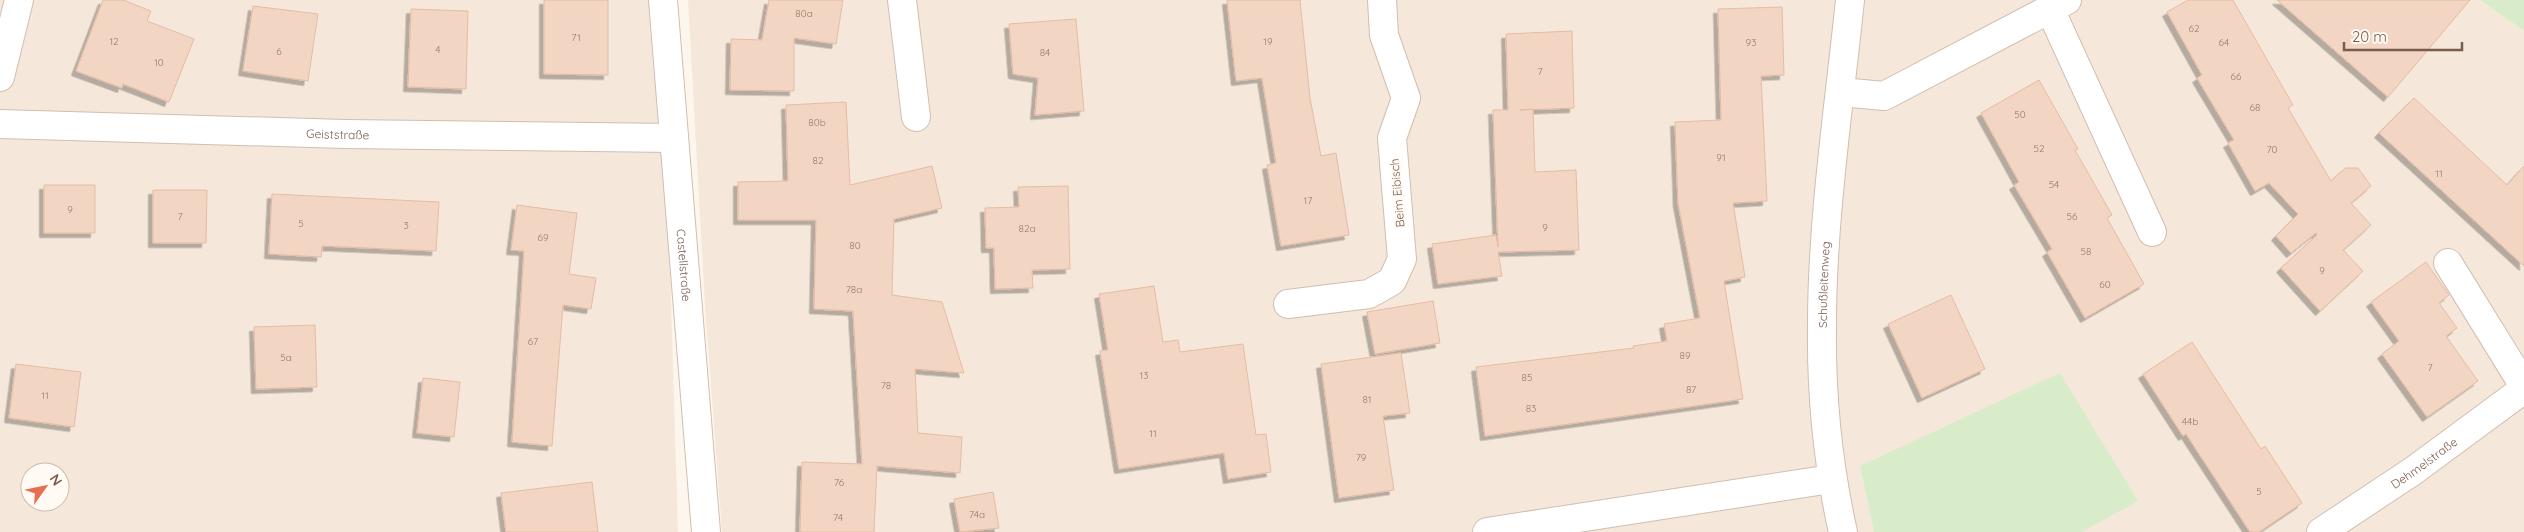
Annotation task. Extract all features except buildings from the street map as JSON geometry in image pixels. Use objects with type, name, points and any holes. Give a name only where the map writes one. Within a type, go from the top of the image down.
[{"type":"street","points":[[0,77],[19,0]]},
{"type":"street","name":"Castellstraße","points":[[663,0],[706,532]]},
{"type":"street","points":[[902,0],[916,118]]},
{"type":"street","name":"Beim Eibisch","points":[[1288,304],[1368,294],[1392,281],[1402,259],[1392,138],[1406,98],[1384,35],[1382,0]]},
{"type":"street","name":"Schußleitenweg","points":[[1843,532],[1831,479],[1822,326],[1824,259],[1850,0]]},
{"type":"street","points":[[1841,92],[1884,96],[2058,4],[2152,232]]},
{"type":"street","name":"Geiststraße","points":[[0,124],[345,134],[674,138]]},
{"type":"street","points":[[2448,263],[2524,388]]},
{"type":"street","name":"Dehmelstraße","points":[[2321,532],[2413,471],[2524,388]]},
{"type":"street","points":[[1487,532],[1831,479]]},
{"type":"shaded area","points":[[0,0],[662,0],[678,532],[0,532]]},
{"type":"shaded area","points":[[688,0],[2480,0],[2524,31],[2524,532],[2082,532],[2138,500],[1860,466],[1874,532],[722,532],[705,306]]},
{"type":"green space","points":[[2480,0],[2524,0],[2524,31]]},
{"type":"green space","points":[[2060,373],[2138,501],[2082,532],[1874,532],[1860,466]]}]
